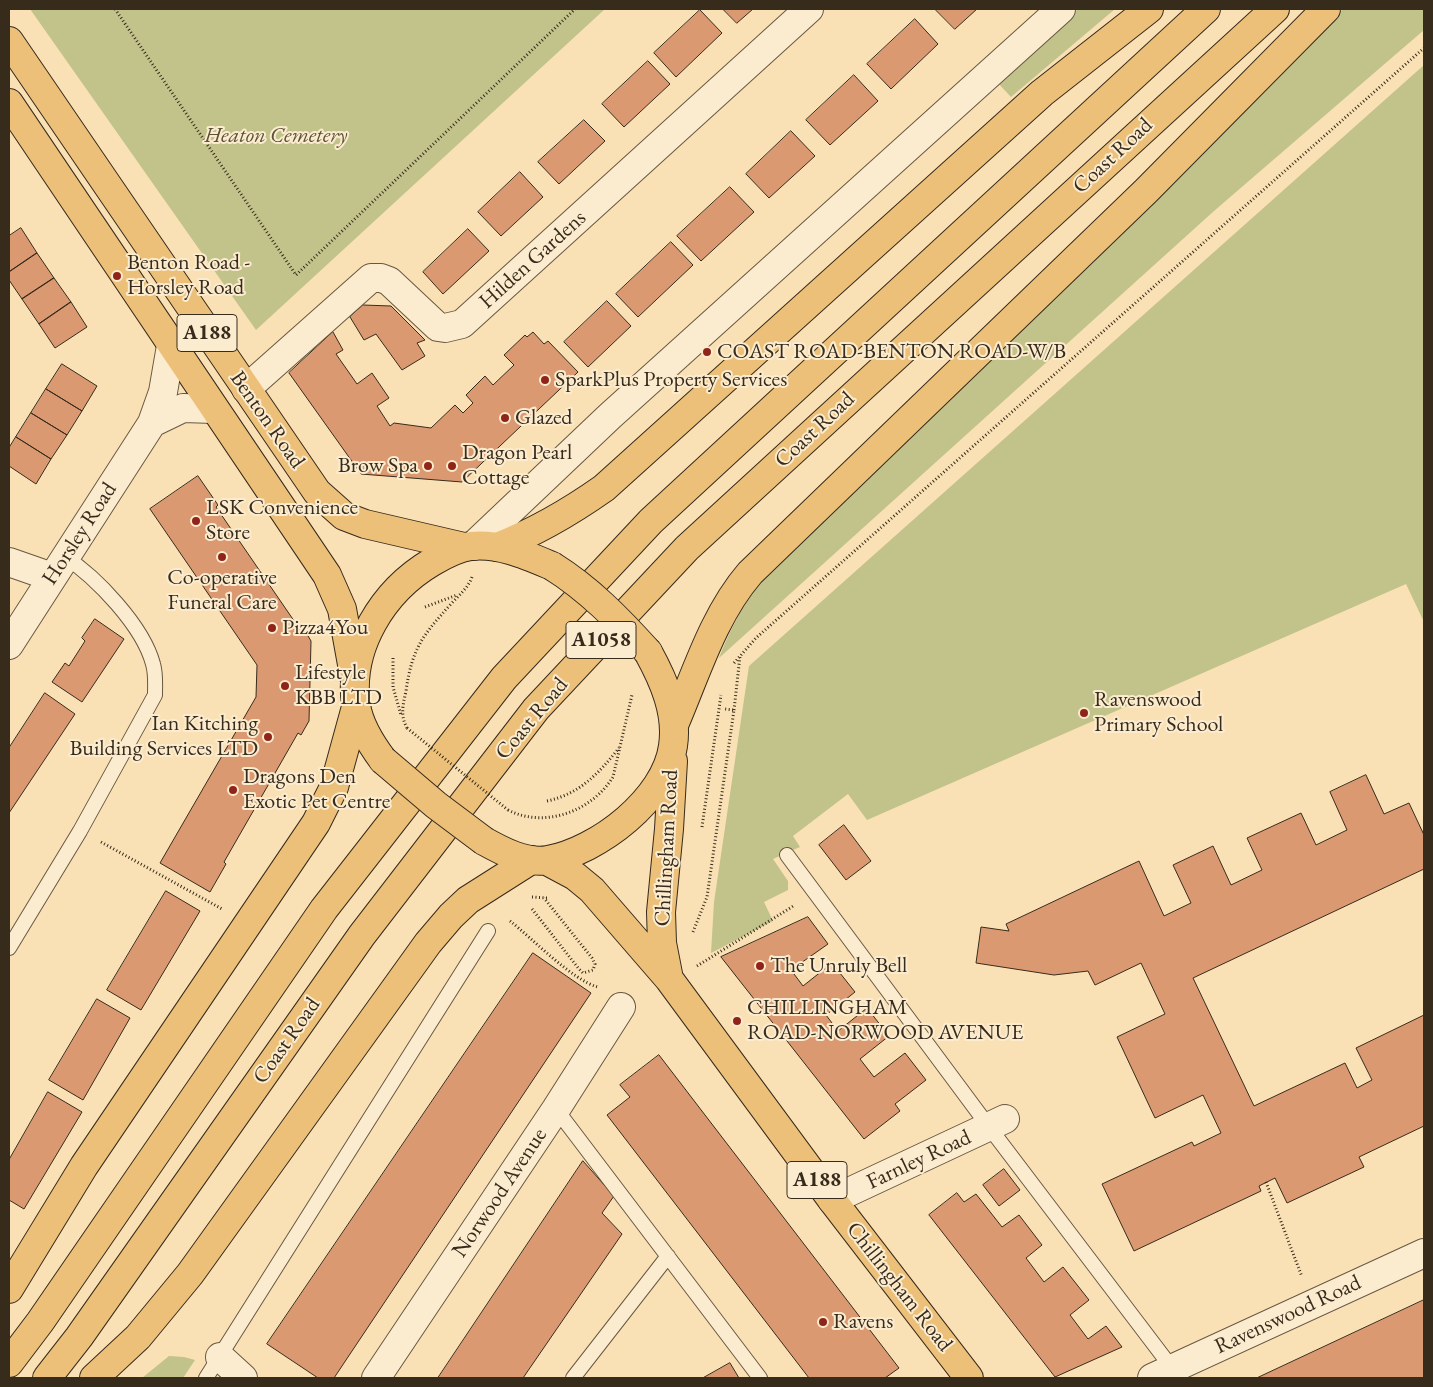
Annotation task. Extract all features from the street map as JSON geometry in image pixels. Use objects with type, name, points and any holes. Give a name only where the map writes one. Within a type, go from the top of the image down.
[{"type":"main road","points":[[9,1289],[84,1166],[316,823],[334,787],[355,694],[360,654],[366,635],[383,605],[418,570],[443,556],[527,536],[566,514],[604,488],[1042,93],[1149,9]]},
{"type":"main road","name":"Coast Road","points":[[9,1363],[40,1322],[324,909],[504,678],[651,521],[1206,9]]},
{"type":"main road","name":"Coast Road","points":[[47,1378],[79,1337],[362,935],[536,709],[687,548],[1275,9]]},
{"type":"main road","points":[[94,1378],[138,1337],[190,1274],[451,916],[483,890],[539,860],[581,849],[610,833],[639,810],[661,779],[674,736],[723,611],[733,593],[750,573],[1146,191],[1326,9]]},
{"type":"main road","name":"Benton Road","points":[[9,41],[317,492],[344,516],[365,524],[478,547],[520,553],[552,566],[571,578],[603,605],[648,652],[667,692],[674,736]]},
{"type":"main road","name":"Benton Road","points":[[9,104],[327,575],[342,609],[355,694],[368,739],[383,760]]},
{"type":"main road","name":"Chillingham Road","points":[[672,983],[662,943],[661,912],[669,829],[674,736]]},
{"type":"main road","name":"Chillingham Road","points":[[383,760],[436,805],[484,840],[504,852],[539,860],[574,876],[592,890],[672,983],[832,1200],[969,1378]]},
{"type":"street","name":"Hilden Gardens","points":[[246,389],[371,278],[389,281],[438,326],[445,328],[462,324],[809,9]]},
{"type":"street","points":[[478,547],[610,416],[1061,9]]},
{"type":"street","name":"Horsley Road","points":[[9,646],[152,423],[163,392],[171,346]]},
{"type":"street","points":[[152,423],[183,408],[214,409]]},
{"type":"street","points":[[9,562],[58,567]]},
{"type":"street","name":"Norwood Avenue","points":[[376,1378],[556,1109],[621,1007]]},
{"type":"street","name":"Farnley Road","points":[[832,1200],[997,1123]]},
{"type":"street","name":"Ravenswood Road","points":[[1168,1375],[1312,1304],[1424,1253]]},
{"type":"street","points":[[213,1368],[243,1378]]},
{"type":"lane","points":[[9,948],[80,831],[150,708],[155,695],[156,680],[153,662],[145,646],[110,595],[95,579],[58,567]]},
{"type":"lane","points":[[787,855],[997,1123],[1168,1375]]},
{"type":"lane","points":[[213,1368],[488,931]]},
{"type":"lane","points":[[556,1109],[760,1378]]},
{"type":"lane","points":[[573,1378],[668,1256]]},
{"type":"path","points":[[115,9],[296,275],[575,9]]},
{"type":"path","points":[[729,668],[756,638],[1424,48]]},
{"type":"path","points":[[402,715],[411,662],[417,644],[468,586],[472,576]]},
{"type":"path","points":[[420,611],[442,599],[459,595]]},
{"type":"path","points":[[388,654],[393,656],[393,687],[407,728],[508,810],[520,817],[557,817],[576,810],[594,799],[606,788],[613,777],[632,695]]},
{"type":"path","points":[[691,921],[692,935],[707,897],[740,656]]},
{"type":"path","points":[[702,829],[721,694]]},
{"type":"path","points":[[726,708],[734,710]]},
{"type":"path","points":[[547,801],[568,795],[582,787],[599,773],[620,748]]},
{"type":"path","points":[[80,831],[223,909]]},
{"type":"path","points":[[672,983],[700,963],[815,893]]},
{"type":"path","points":[[532,909],[579,969],[583,973],[593,970],[595,964],[592,958],[543,897]]},
{"type":"path","points":[[508,919],[577,977],[589,985],[607,989],[621,1007]]},
{"type":"path","points":[[1266,1182],[1312,1304]]},
{"type":"green space","name":"Heaton Cemetery","points":[[30,9],[605,9],[256,330]]},
{"type":"green space","points":[[1078,9],[1115,9],[1011,97],[996,81]]},
{"type":"green space","points":[[1343,9],[1424,9],[1424,30],[1214,211],[719,658],[731,630],[745,605],[781,556],[1119,237]]},
{"type":"green space","points":[[1424,65],[1424,622],[1406,584],[867,820],[848,794],[793,836],[800,847],[773,859],[788,881],[788,890],[764,902],[773,921],[711,953],[714,902],[749,666]]},
{"type":"green space","points":[[169,1356],[195,1360],[183,1378],[142,1378]]},
{"type":"building","points":[[723,9],[753,9],[737,23]]},
{"type":"building","points":[[935,9],[977,9],[955,29]]},
{"type":"building","points":[[700,10],[722,33],[676,77],[654,53]]},
{"type":"building","points":[[915,19],[938,44],[891,89],[867,64]]},
{"type":"building","points":[[648,61],[670,84],[624,127],[602,104]]},
{"type":"building","points":[[854,75],[878,101],[830,145],[806,120]]},
{"type":"building","points":[[584,120],[605,141],[559,184],[538,162]]},
{"type":"building","points":[[791,131],[815,156],[769,198],[746,174]]},
{"type":"building","points":[[520,172],[543,197],[501,236],[478,212]]},
{"type":"building","points":[[730,187],[754,212],[701,261],[677,236]]},
{"type":"building","points":[[21,228],[37,253],[9,272],[9,236]]},
{"type":"building","points":[[468,229],[489,251],[443,294],[423,272]]},
{"type":"building","points":[[671,242],[693,265],[638,317],[616,294]]},
{"type":"building","points":[[37,253],[54,278],[22,299],[9,280],[9,272]]},
{"type":"building","points":[[54,278],[71,302],[39,324],[22,299]]},
{"type":"building","points":[[607,301],[631,326],[588,367],[564,342]]},
{"type":"building","points":[[71,302],[87,327],[55,348],[39,324]]},
{"type":"building","points":[[363,305],[391,306],[425,340],[417,343],[425,356],[402,370],[376,334],[364,340],[350,317]]},
{"type":"building","points":[[333,332],[343,350],[336,354],[357,384],[372,373],[389,398],[377,406],[390,426],[394,423],[431,428],[455,405],[463,413],[473,403],[466,395],[485,376],[493,385],[514,365],[504,355],[525,335],[527,337],[533,332],[544,344],[548,341],[578,372],[462,482],[361,474],[289,373]]},
{"type":"building","points":[[62,364],[97,386],[82,411],[46,389]]},
{"type":"building","points":[[46,389],[82,411],[67,435],[31,413]]},
{"type":"building","points":[[31,413],[67,435],[51,459],[16,437]]},
{"type":"building","points":[[16,437],[51,459],[36,484],[9,466],[9,448]]},
{"type":"building","points":[[198,476],[218,505],[216,507],[301,631],[304,629],[311,641],[309,721],[301,735],[298,733],[224,862],[226,864],[210,892],[160,863],[256,697],[257,665],[150,509]]},
{"type":"building","points":[[95,619],[124,639],[82,702],[52,682],[65,663],[69,666],[85,641],[82,638]]},
{"type":"building","points":[[45,693],[75,714],[9,813],[9,748]]},
{"type":"building","points":[[1366,775],[1384,814],[1409,803],[1424,835],[1424,869],[1193,978],[1254,1106],[1345,1063],[1357,1088],[1372,1080],[1356,1048],[1424,1015],[1424,1126],[1359,1157],[1364,1167],[1287,1203],[1275,1178],[1259,1186],[1261,1191],[1134,1251],[1102,1184],[1192,1142],[1194,1146],[1221,1133],[1203,1095],[1155,1118],[1117,1037],[1165,1014],[1141,963],[1095,985],[1088,971],[1054,975],[976,963],[981,927],[1009,931],[1006,924],[1139,861],[1164,916],[1191,903],[1173,865],[1213,846],[1231,885],[1262,870],[1247,838],[1301,813],[1316,845],[1347,830],[1330,792]]},
{"type":"building","points":[[844,825],[871,861],[846,880],[819,845]]},
{"type":"building","points":[[166,891],[200,911],[141,1010],[107,990]]},
{"type":"building","points":[[808,917],[828,944],[791,970],[803,986],[832,963],[855,992],[826,1015],[838,1031],[867,1008],[889,1036],[860,1059],[874,1077],[905,1053],[926,1080],[895,1104],[900,1111],[864,1139],[721,957]]},
{"type":"building","points":[[533,953],[591,993],[334,1378],[318,1378],[267,1344]]},
{"type":"building","points":[[97,999],[130,1018],[83,1100],[49,1080]]},
{"type":"building","points":[[659,1055],[899,1368],[885,1378],[809,1378],[607,1115],[630,1097],[620,1085]]},
{"type":"building","points":[[48,1092],[82,1112],[24,1209],[9,1200],[9,1160]]},
{"type":"building","points":[[583,1161],[614,1196],[602,1213],[622,1234],[523,1378],[438,1378]]},
{"type":"building","points":[[1004,1169],[1020,1190],[999,1206],[983,1185]]},
{"type":"building","points":[[957,1193],[964,1202],[976,1194],[1002,1227],[1019,1215],[1042,1245],[1026,1258],[1044,1282],[1063,1267],[1089,1300],[1070,1315],[1088,1339],[1106,1326],[1122,1347],[1055,1377],[929,1215]]},
{"type":"building","points":[[1424,1300],[1424,1378],[1257,1378]]},
{"type":"building","points":[[730,1363],[739,1378],[703,1378]]},
{"type":"place","name":"Benton Road - Horsley Road","points":[[117,276]]},
{"type":"place","name":"COAST ROAD-BENTON ROAD-W/B","points":[[707,352]]},
{"type":"place","name":"SparkPlus Property Services","points":[[545,380]]},
{"type":"place","name":"Glazed","points":[[505,418]]},
{"type":"place","name":"Brow Spa","points":[[428,466]]},
{"type":"place","name":"Dragon Pearl Cottage","points":[[452,466]]},
{"type":"place","name":"LSK Convenience Store","points":[[196,521]]},
{"type":"place","name":"Co-operative Funeral Care","points":[[222,557]]},
{"type":"place","name":"Pizza4You","points":[[272,628]]},
{"type":"place","name":"Lifestyle KBB LTD","points":[[285,686]]},
{"type":"place","name":"Ravenswood Primary School","points":[[1084,713]]},
{"type":"place","name":"Ian Kitching Building Services LTD","points":[[268,737]]},
{"type":"place","name":"Dragons Den Exotic Pet Centre","points":[[233,790]]},
{"type":"place","name":"The Unruly Bell","points":[[760,966]]},
{"type":"place","name":"CHILLINGHAM ROAD-NORWOOD AVENUE","points":[[737,1021]]},
{"type":"place","name":"Ravens","points":[[823,1322]]}]
